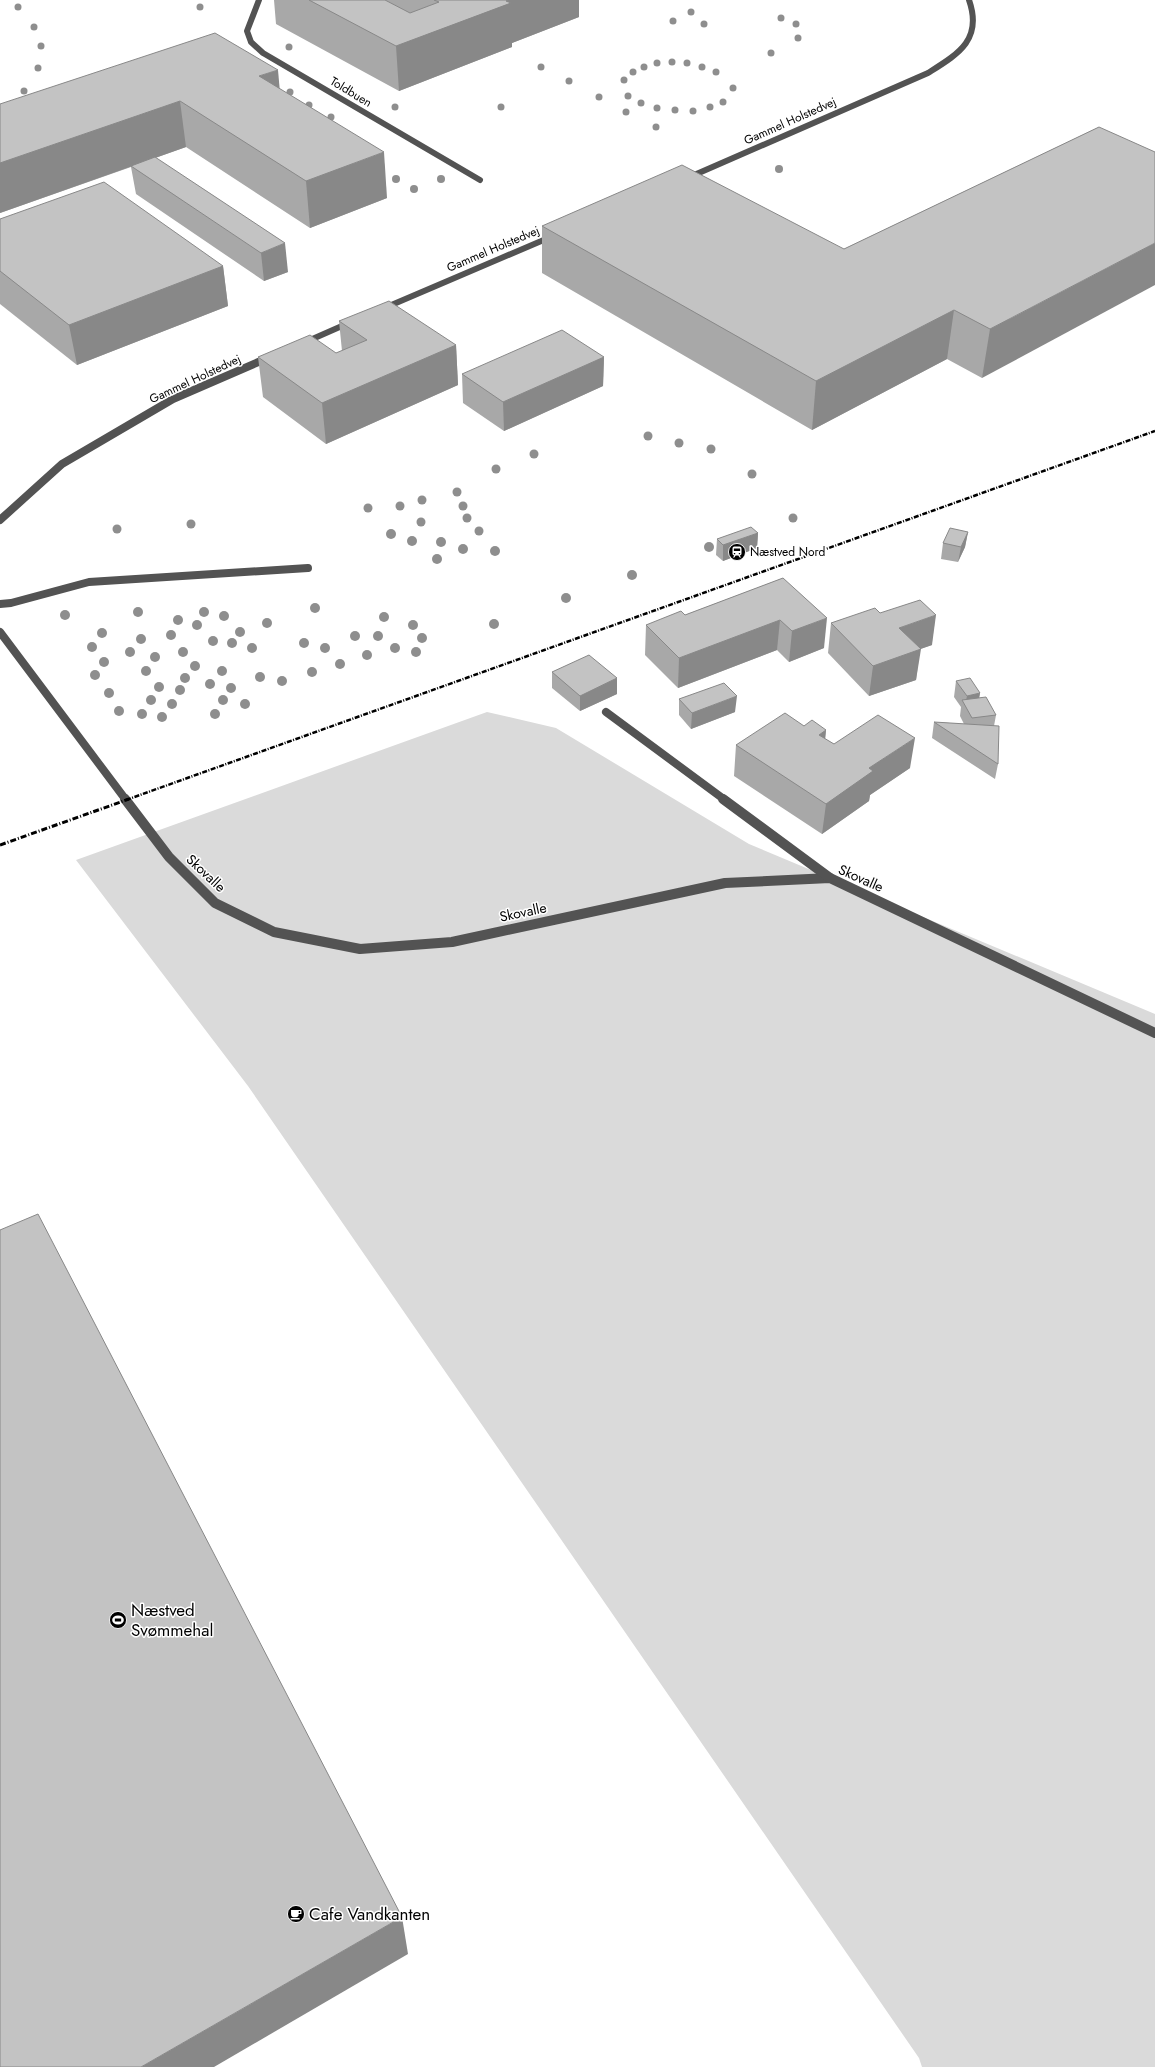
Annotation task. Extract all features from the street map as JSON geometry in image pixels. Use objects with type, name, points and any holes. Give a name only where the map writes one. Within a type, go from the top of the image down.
[{"type":"street","name":"Toldbuen","points":[[259,0],[247,31],[251,42],[263,53],[480,180]]},
{"type":"street","name":"Gammel Holstedvej","points":[[681,180],[928,73],[954,57],[968,42],[974,26],[974,10],[969,0]]},
{"type":"street","name":"Gammel Holstedvej","points":[[373,313],[559,233]]},
{"type":"street","points":[[295,346],[359,319]]},
{"type":"street","name":"Gammel Holstedvej","points":[[0,520],[62,464],[174,398],[280,353]]},
{"type":"street","points":[[0,604],[11,603],[89,582],[308,568]]},
{"type":"street","name":"Skovalle","points":[[0,632],[169,857],[215,903],[274,932],[360,949],[452,942],[726,883],[830,878],[1155,1033]]},
{"type":"street","points":[[606,712],[830,878]]},
{"type":"shaded area","points":[[487,712],[556,728],[749,844],[1155,1014],[1155,2067],[922,2067],[919,2058],[248,1086],[76,860]]},
{"type":"building","points":[[309,0],[385,0],[410,13],[439,2],[434,0],[508,0],[506,1],[511,3],[396,46]]},
{"type":"building","points":[[215,33],[278,70],[259,76],[384,152],[306,181],[180,101],[0,163],[0,104]]},
{"type":"building","points":[[1099,127],[1155,152],[1155,243],[990,329],[954,310],[816,381],[542,226],[682,165],[844,249]]},
{"type":"building","points":[[155,157],[285,243],[261,253],[131,166]]},
{"type":"building","points":[[104,182],[223,266],[69,325],[0,271],[0,219]]},
{"type":"building","points":[[389,301],[456,345],[322,403],[258,357],[310,335],[336,353],[367,340],[339,321]]},
{"type":"building","points":[[562,330],[604,357],[503,402],[462,374]]},
{"type":"building","points":[[751,527],[758,533],[723,545],[717,539]]},
{"type":"building","points":[[950,528],[968,532],[961,547],[943,543]]},
{"type":"building","points":[[783,578],[827,618],[792,631],[780,620],[679,658],[646,625],[681,611],[685,615]]},
{"type":"building","points":[[920,600],[936,615],[899,628],[921,649],[873,666],[831,623],[875,608],[880,613]]},
{"type":"building","points":[[589,655],[617,678],[580,696],[552,672]]},
{"type":"building","points":[[970,678],[980,693],[967,696],[956,681]]},
{"type":"building","points":[[724,683],[737,696],[692,713],[679,699]]},
{"type":"building","points":[[986,697],[996,715],[972,718],[962,700]]},
{"type":"building","points":[[785,713],[804,726],[812,720],[826,730],[819,735],[834,744],[878,715],[915,738],[869,768],[873,771],[826,804],[736,745]]},
{"type":"building","points":[[934,722],[999,726],[998,764]]},
{"type":"building","name":"Næstved Svømmehal","points":[[38,1214],[402,1917],[141,2067],[0,2067],[0,1230]]},
{"type":"railway","points":[[126,800],[1155,431]]},
{"type":"railway","points":[[0,845],[129,799]]},
{"type":"place","name":"Næstved Nord","points":[[737,552]]},
{"type":"place","name":"Næstved Svømmehal","points":[[118,1620]]},
{"type":"place","name":"Cafe Vandkanten","points":[[296,1914]]}]
